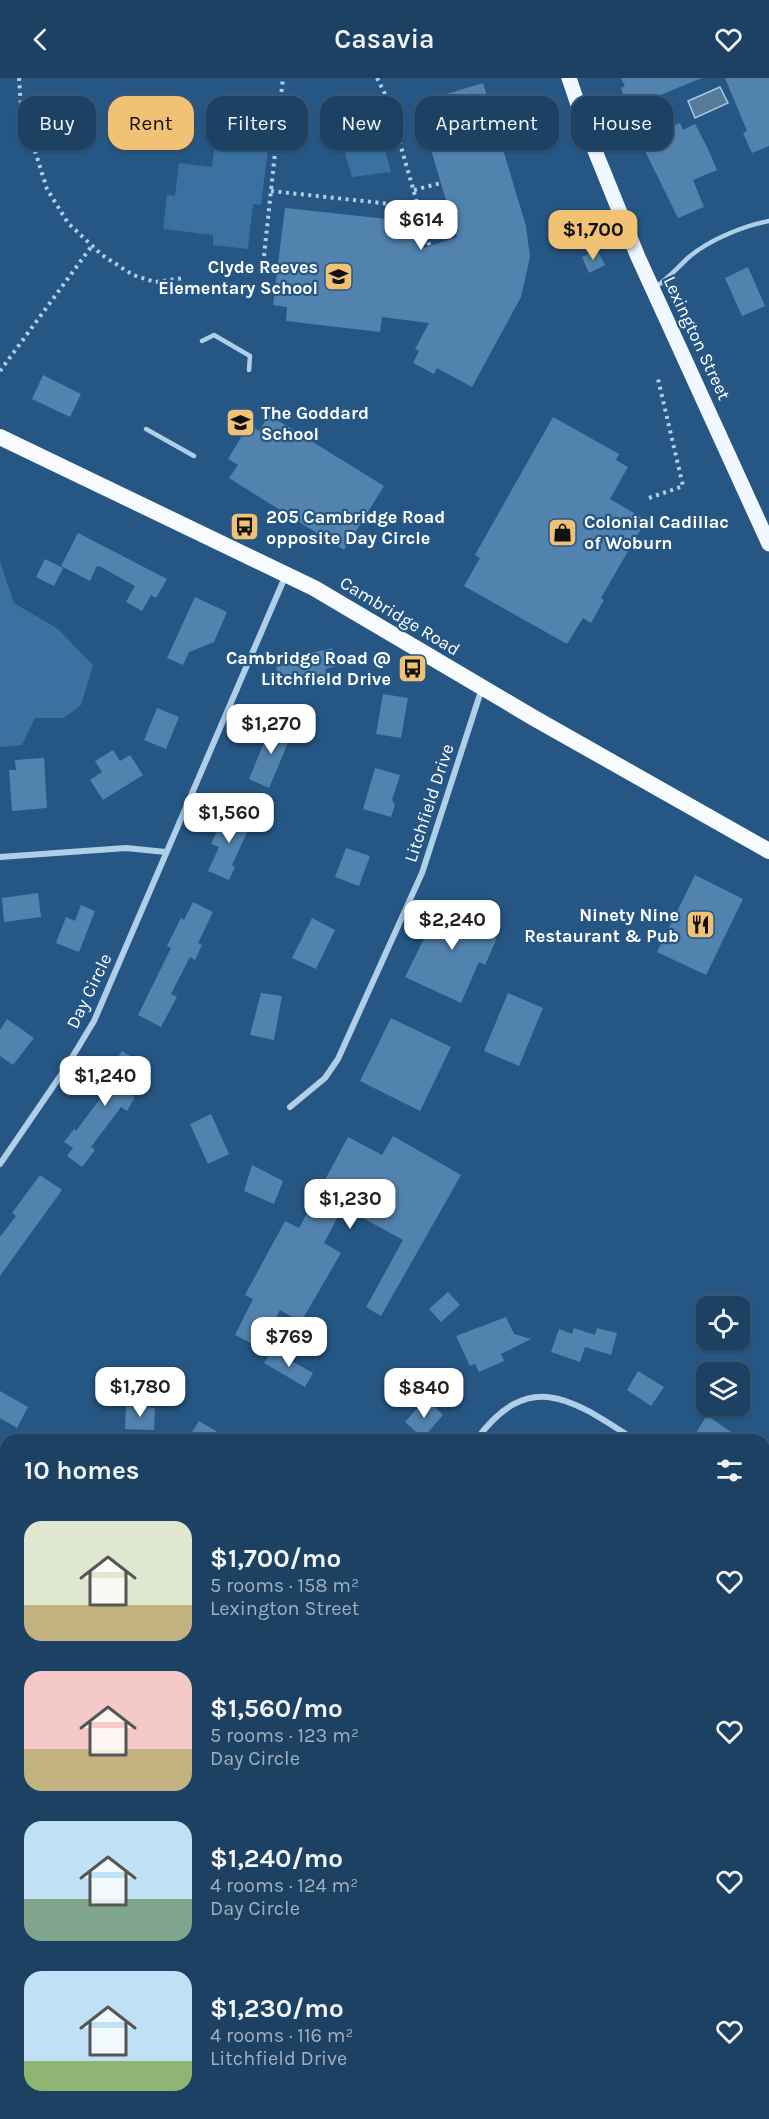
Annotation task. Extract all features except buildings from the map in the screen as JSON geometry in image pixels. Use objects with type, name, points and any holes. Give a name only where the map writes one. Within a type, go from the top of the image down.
[{"type":"highway","name":"Cambridge Road","points":[[0,437],[286,573],[482,688],[764,846]]},
{"type":"main road","name":"Lexington Street","points":[[569,78],[587,131],[652,289],[769,544]]},
{"type":"street","name":"Day Circle","points":[[0,1164],[59,1079],[94,1021],[286,573]]},
{"type":"street","name":"Litchfield Drive","points":[[290,1107],[325,1078],[338,1059],[422,873],[482,688]]},
{"type":"street","points":[[0,857],[126,848],[166,852]]},
{"type":"street","points":[[481,1434],[498,1414],[515,1402],[547,1397],[582,1407],[625,1434]]},
{"type":"lane","points":[[652,289],[672,276],[691,256],[738,231],[769,221]]},
{"type":"lane","points":[[202,341],[214,335],[250,356],[249,369]]},
{"type":"lane","points":[[146,429],[194,456]]},
{"type":"path","points":[[19,78],[21,107],[52,201],[68,223],[91,247],[117,266],[144,280],[161,282],[184,278]]},
{"type":"path","points":[[264,256],[283,78]]},
{"type":"path","points":[[377,78],[387,98],[430,248]]},
{"type":"path","points":[[414,190],[441,183]]},
{"type":"path","points":[[271,191],[418,207]]},
{"type":"path","points":[[421,216],[448,209]]},
{"type":"path","points":[[0,371],[91,247]]},
{"type":"path","points":[[649,498],[682,486],[658,379]]},
{"type":"shaded area","points":[[720,87],[728,103],[695,118],[688,101]]},
{"type":"shaded area","points":[[214,150],[268,150],[261,205],[253,204],[248,249],[213,245],[213,235],[163,229],[167,195],[175,196],[179,163],[212,167]]},
{"type":"shaded area","points":[[344,150],[385,150],[391,172],[352,177]]},
{"type":"shaded area","points":[[0,562],[14,603],[58,629],[93,665],[81,705],[64,718],[35,718],[22,745],[0,747]]},
{"type":"place","name":"Clyde Reeves Elementary School","points":[[339,277]]},
{"type":"place","name":"The Goddard School","points":[[240,423]]},
{"type":"place","name":"205 Cambridge Road opposite Day Circle","points":[[245,527]]},
{"type":"place","name":"Colonial Cadillac of Woburn","points":[[563,532]]},
{"type":"place","name":"Cambridge Road @ Litchfield Drive","points":[[412,668]]},
{"type":"place","name":"Ninety Nine Restaurant & Pub","points":[[700,925]]}]
